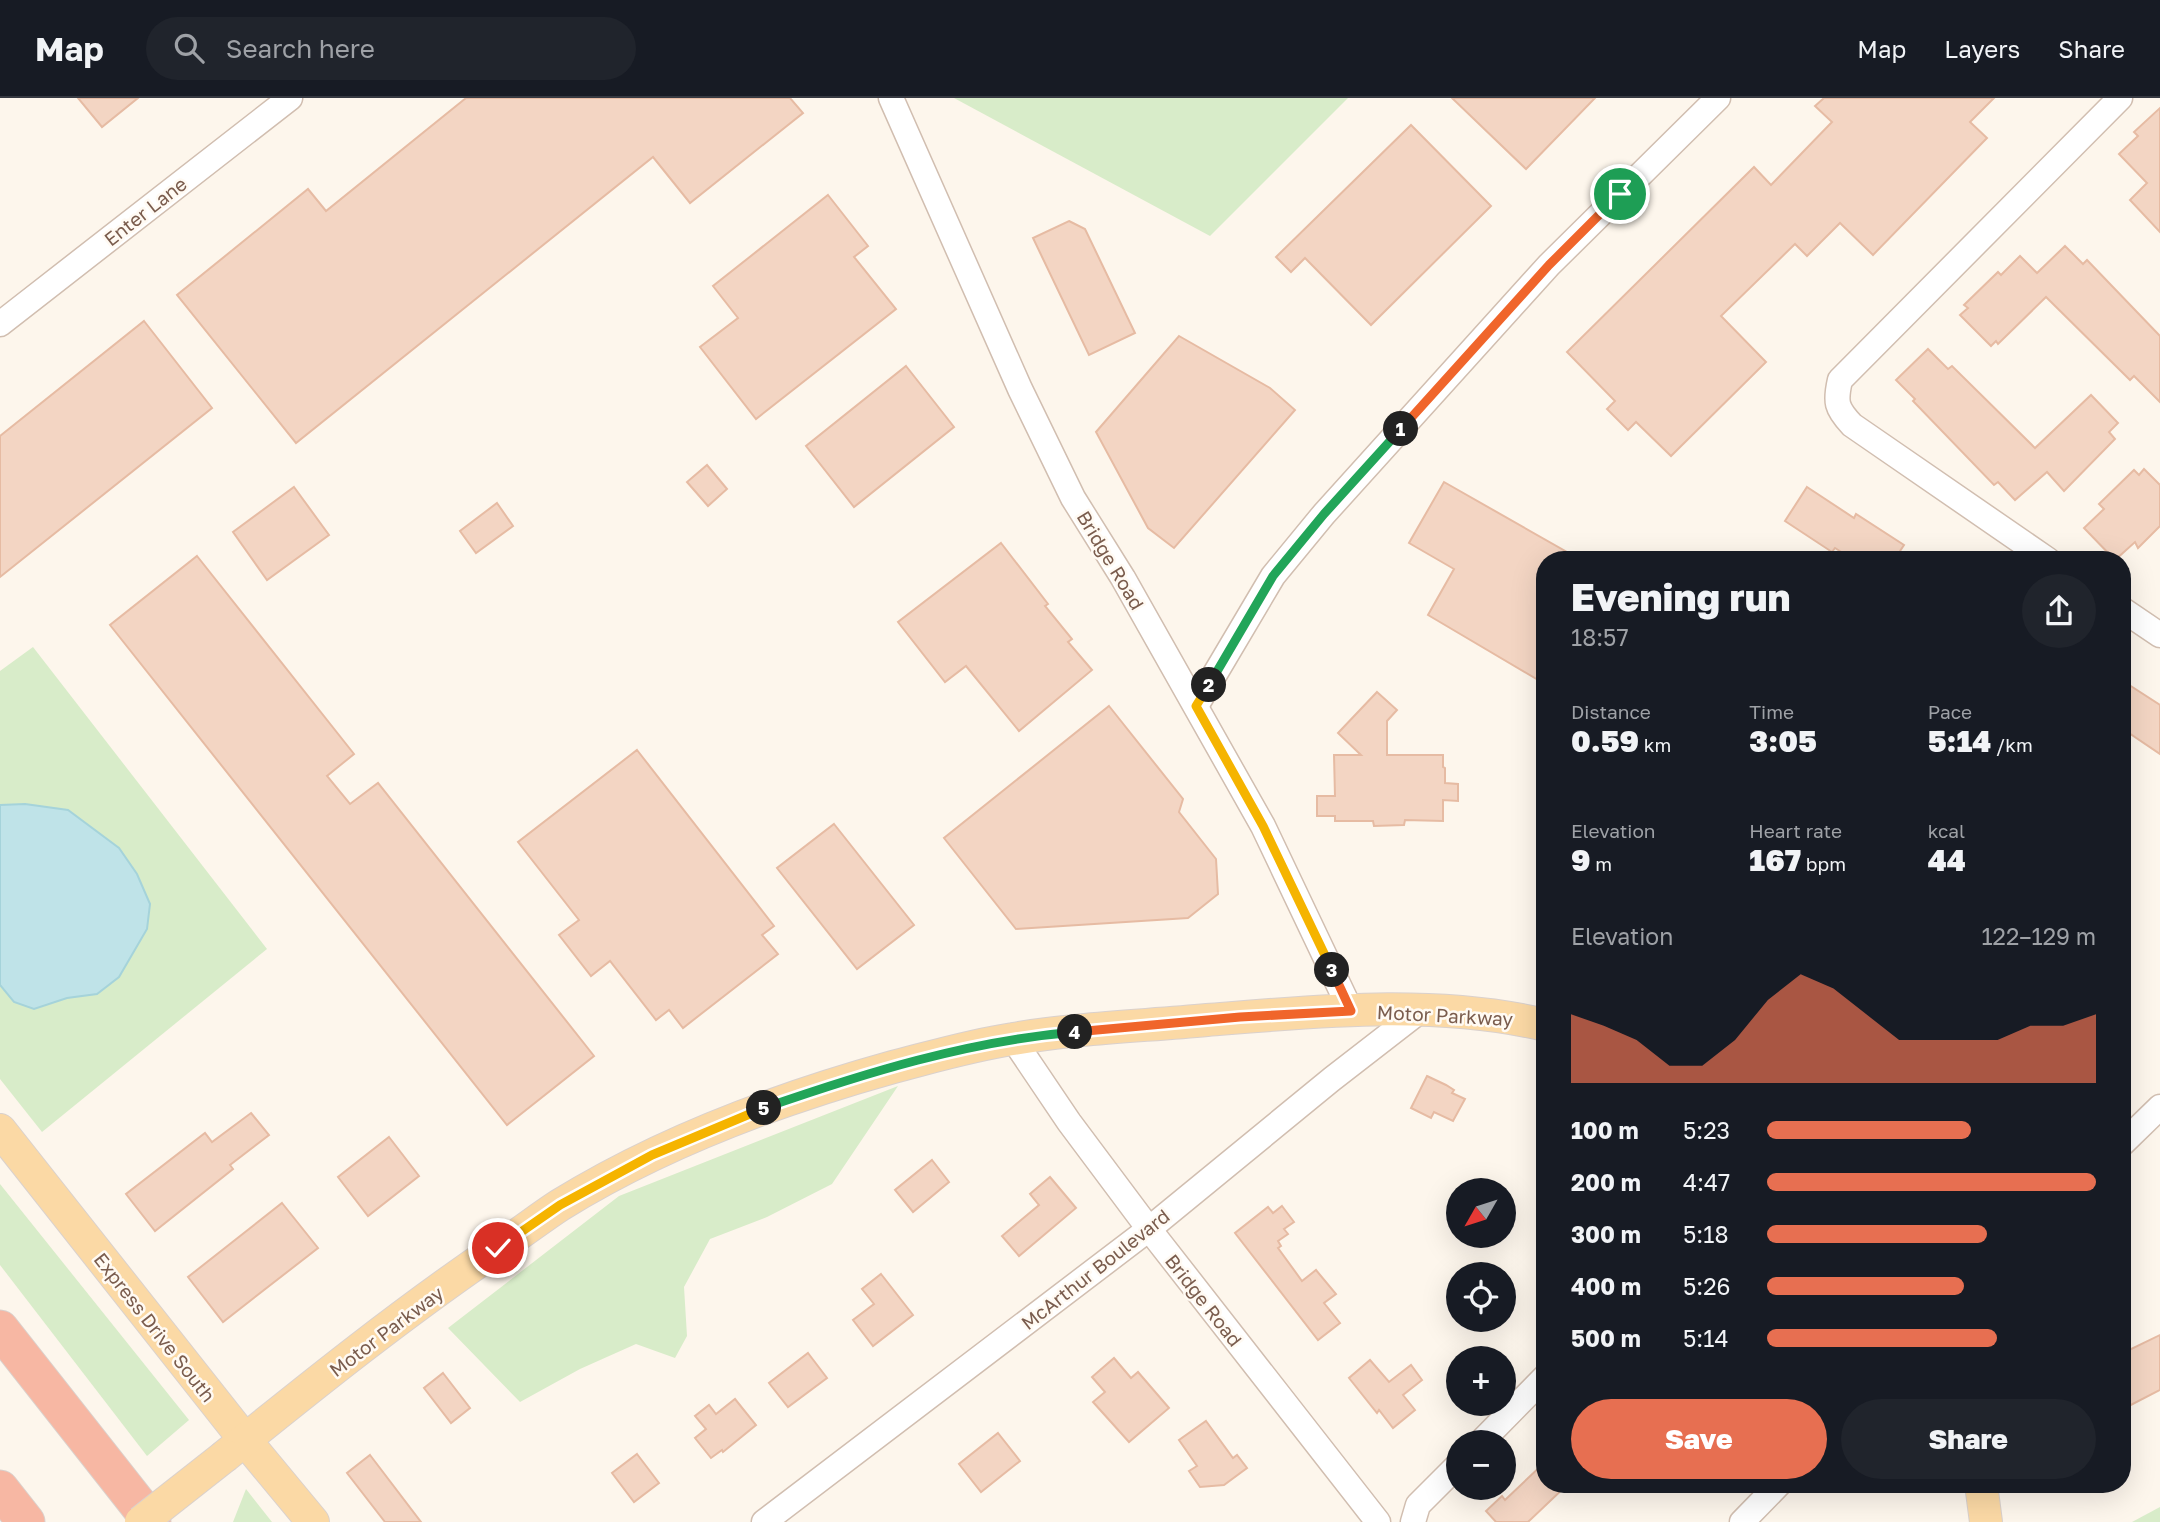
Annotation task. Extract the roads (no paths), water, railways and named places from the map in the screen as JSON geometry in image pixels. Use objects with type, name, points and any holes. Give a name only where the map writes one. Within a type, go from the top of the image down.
[{"type":"highway","points":[[0,1329],[152,1522]]},
{"type":"highway","points":[[0,1489],[26,1522]]},
{"type":"main road","name":"Motor Parkway","points":[[141,1522],[363,1347],[477,1262],[560,1205],[652,1155],[744,1115],[837,1083],[930,1057],[1013,1039],[1240,1017],[1351,1011],[1421,1010],[1511,1017],[1536,1023]]},
{"type":"main road","name":"Express Drive South","points":[[0,1130],[234,1448],[313,1522]]},
{"type":"main road","points":[[1982,1493],[1986,1522]]},
{"type":"street","name":"Enter Lane","points":[[0,324],[290,98]]},
{"type":"street","name":"Bridge Road","points":[[891,98],[1020,388],[1073,498],[1123,578],[1263,826],[1351,1011]]},
{"type":"street","points":[[1196,706],[1273,576],[1324,514],[1549,265],[1718,98]]},
{"type":"street","points":[[2036,551],[1852,425],[1839,411],[1836,395],[1840,380],[2120,98]]},
{"type":"street","points":[[2131,615],[2160,635]]},
{"type":"street","name":"McArthur Boulevard","points":[[764,1522],[1149,1229],[1421,1010]]},
{"type":"street","name":"Bridge Road","points":[[1013,1039],[1069,1122],[1149,1229],[1378,1522]]},
{"type":"street","points":[[2131,1135],[2160,1107]]},
{"type":"street","points":[[1492,1430],[1536,1386]]},
{"type":"street","points":[[1413,1522],[1418,1505],[1446,1477]]},
{"type":"street","points":[[1742,1522],[1770,1493]]},
{"type":"water","points":[[25,804],[68,810],[119,848],[137,874],[150,904],[147,929],[119,977],[97,994],[67,998],[34,1009],[14,1002],[0,985],[0,805]]}]
